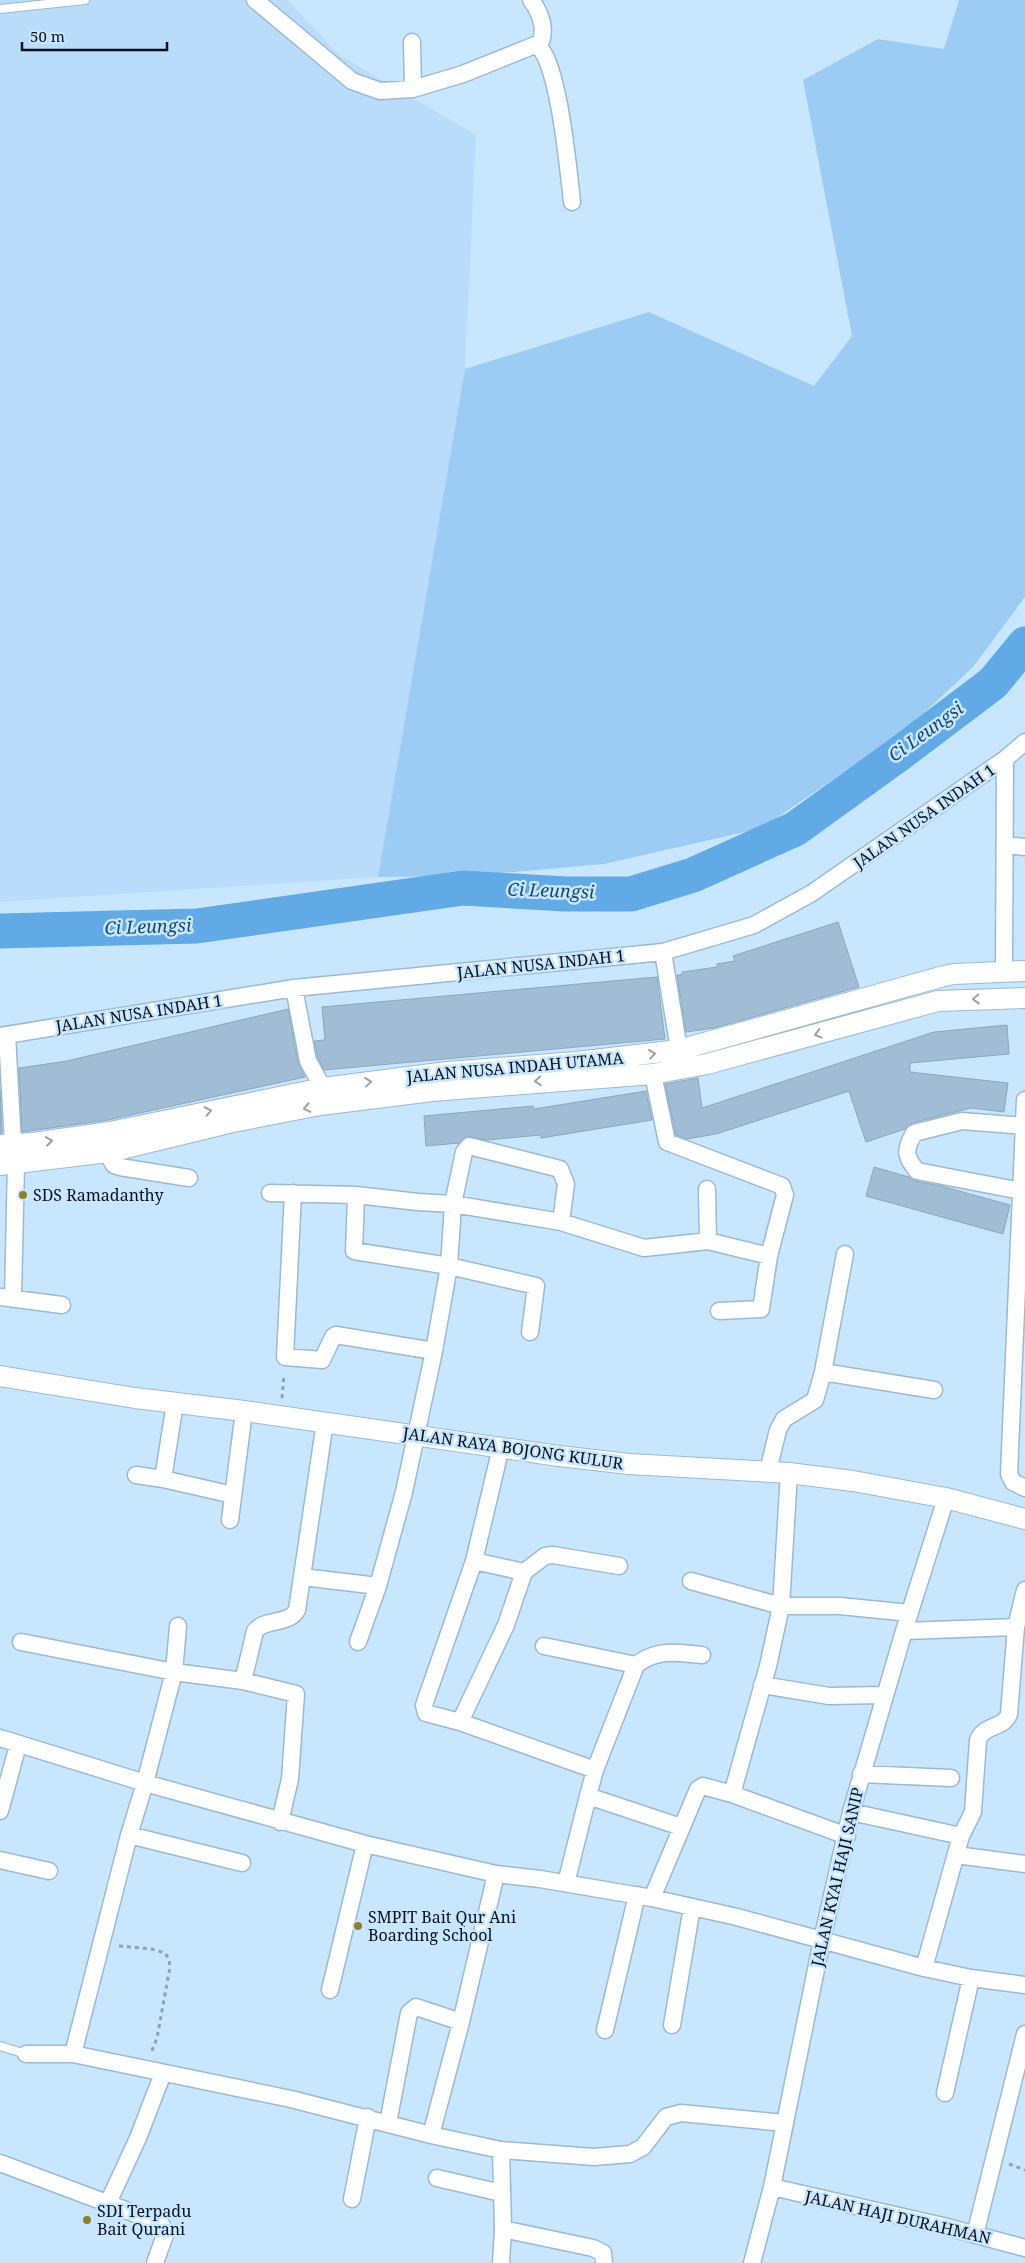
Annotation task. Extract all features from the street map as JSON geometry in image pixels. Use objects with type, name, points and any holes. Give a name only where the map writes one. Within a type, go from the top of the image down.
[{"type":"street","points":[[255,0],[352,80],[380,91],[413,88],[463,74],[535,45],[539,46],[544,52],[555,83],[572,202]]},
{"type":"street","points":[[531,0],[538,9],[542,27],[542,40],[539,46]]},
{"type":"street","points":[[412,42],[413,88]]},
{"type":"street","name":"JALAN NUSA INDAH 1","points":[[3,1035],[294,988],[663,952],[754,925],[812,893],[1005,759],[1025,742]]},
{"type":"street","points":[[1004,971],[1005,759]]},
{"type":"street","points":[[1005,845],[1025,847]]},
{"type":"street","points":[[663,952],[679,1050]]},
{"type":"street","name":"JALAN NUSA INDAH UTAMA","points":[[8,1164],[109,1152],[233,1122],[320,1105],[576,1070],[679,1050],[944,976],[1025,971]]},
{"type":"street","points":[[294,988],[308,1061],[323,1088]]},
{"type":"street","name":"JALAN NUSA INDAH UTAMA","points":[[6,1144],[34,1143],[110,1132],[323,1088],[447,1072],[576,1070],[653,1074],[707,1064],[938,1001],[1025,998]]},
{"type":"street","points":[[3,1035],[6,1144]]},
{"type":"street","points":[[653,1074],[667,1142],[782,1186],[786,1195],[769,1256],[762,1310],[719,1311]]},
{"type":"street","points":[[1025,1100],[1021,1191],[1020,1355],[1009,1474],[1013,1482],[1025,1488]]},
{"type":"street","points":[[1021,1191],[917,1171],[907,1159],[907,1146],[914,1133],[962,1121],[1024,1118]]},
{"type":"street","points":[[358,1642],[378,1586],[404,1492],[434,1351],[449,1266],[453,1204],[464,1152],[469,1146],[560,1169],[566,1184],[561,1222]]},
{"type":"street","points":[[109,1152],[114,1165],[120,1167],[189,1178]]},
{"type":"street","points":[[8,1164],[6,1298],[62,1305]]},
{"type":"street","points":[[707,1189],[708,1241]]},
{"type":"street","points":[[270,1193],[356,1195],[453,1204],[561,1222],[644,1248],[708,1241],[769,1256]]},
{"type":"street","points":[[293,1193],[285,1356],[322,1360],[333,1337],[336,1335],[434,1351]]},
{"type":"street","points":[[356,1195],[354,1251],[449,1266],[536,1286],[530,1332]]},
{"type":"street","points":[[768,1472],[778,1430],[784,1419],[815,1400],[823,1372],[845,1254]]},
{"type":"street","points":[[823,1372],[934,1390]]},
{"type":"street","name":"JALAN RAYA BOJONG KULUR","points":[[0,1376],[175,1403],[325,1422],[559,1456],[629,1464],[789,1473],[946,1498],[1025,1519]]},
{"type":"street","points":[[163,1479],[175,1403]]},
{"type":"street","points":[[230,1520],[244,1411]]},
{"type":"street","points":[[243,1681],[255,1631],[258,1626],[294,1615],[297,1610],[325,1422]]},
{"type":"street","points":[[501,1447],[474,1561],[424,1705],[426,1713],[460,1722],[595,1770]]},
{"type":"street","points":[[732,1794],[762,1685],[781,1606],[789,1473]]},
{"type":"street","points":[[136,1475],[233,1494]]},
{"type":"street","name":"JALAN KYAI HAJI SANIP","points":[[752,2263],[772,2187],[822,1940],[851,1812],[904,1631],[946,1498]]},
{"type":"street","points":[[460,1722],[506,1625],[524,1572],[545,1556],[552,1555],[619,1566]]},
{"type":"street","points":[[474,1561],[524,1572]]},
{"type":"street","points":[[303,1577],[378,1586]]},
{"type":"street","points":[[691,1581],[781,1606],[840,1606],[910,1613]]},
{"type":"street","points":[[924,1968],[961,1836],[973,1812],[980,1734],[1003,1724],[1007,1720],[1018,1696],[1016,1627],[1025,1590]]},
{"type":"street","points":[[73,2054],[129,1835],[146,1783],[174,1672],[178,1626]]},
{"type":"street","points":[[904,1631],[1016,1627]]},
{"type":"street","points":[[21,1642],[174,1672],[243,1681],[296,1694],[290,1778],[280,1822]]},
{"type":"street","points":[[544,1646],[636,1665]]},
{"type":"street","points":[[566,1883],[595,1770],[636,1665],[648,1656],[658,1653],[702,1655]]},
{"type":"street","points":[[762,1685],[829,1696],[885,1695]]},
{"type":"street","points":[[0,1738],[18,1745],[280,1822],[365,1844],[496,1874],[644,1896],[822,1940],[924,1968],[971,1978],[1025,1986]]},
{"type":"street","points":[[0,1811],[18,1745]]},
{"type":"street","points":[[861,1774],[951,1778]]},
{"type":"street","points":[[605,2030],[644,1896],[700,1787],[707,1786],[732,1794],[847,1836]]},
{"type":"street","points":[[588,1796],[681,1826]]},
{"type":"street","points":[[851,1812],[961,1836]]},
{"type":"street","points":[[129,1835],[242,1863]]},
{"type":"street","points":[[330,1990],[365,1844]]},
{"type":"street","points":[[956,1855],[1025,1863]]},
{"type":"street","points":[[0,1860],[49,1871]]},
{"type":"street","points":[[431,2135],[461,2022],[496,1874]]},
{"type":"street","points":[[672,2025],[692,1907]]},
{"type":"street","points":[[946,2093],[971,1978]]},
{"type":"street","points":[[388,2123],[409,2013],[416,2008],[461,2022]]},
{"type":"street","points":[[975,2235],[1020,2078],[1025,2034]]},
{"type":"street","points":[[26,2054],[73,2054],[146,2068],[368,2117],[431,2135],[501,2150],[594,2157],[630,2154],[643,2147],[666,2117],[681,2114],[784,2123]]},
{"type":"street","points":[[108,2203],[138,2138],[163,2073]]},
{"type":"street","points":[[352,2199],[368,2117]]},
{"type":"street","points":[[501,2150],[503,2229],[501,2263]]},
{"type":"street","points":[[0,2163],[160,2223],[163,2226],[165,2235],[155,2263]]},
{"type":"street","points":[[437,2178],[501,2193]]},
{"type":"street","name":"JALAN HAJI DURAHMAN","points":[[772,2187],[1025,2248]]},
{"type":"street","points":[[503,2229],[593,2248],[603,2253],[604,2263]]},
{"type":"lane","points":[[0,8],[85,0]]},
{"type":"lane","points":[[0,2046],[26,2054]]},
{"type":"path","points":[[280,1416],[285,1356]]},
{"type":"path","points":[[102,1945],[152,1949],[165,1953],[170,1959],[157,2038],[146,2068]]},
{"type":"shaded area","points":[[0,0],[288,0],[339,55],[476,135],[465,369],[378,877],[0,902]]},
{"type":"shaded area","points":[[959,0],[1025,0],[1025,597],[973,667],[908,728],[762,828],[604,864],[467,876],[378,877],[465,369],[649,312],[814,386],[852,336],[803,80],[878,39],[944,49]]},
{"type":"building","points":[[838,922],[859,987],[714,1028],[686,1032],[677,975],[682,975],[682,972],[717,967],[717,964],[735,961],[733,956]]},
{"type":"building","points":[[657,977],[665,1039],[324,1070],[318,1058],[314,1041],[325,1040],[322,1007]]},
{"type":"building","points":[[288,1009],[298,1063],[305,1077],[108,1120],[22,1132],[19,1068],[67,1061]]},
{"type":"building","points":[[1007,1025],[1009,1054],[910,1063],[910,1072],[1008,1083],[1004,1112],[971,1108],[912,1123],[905,1129],[866,1142],[849,1091],[716,1134],[687,1139],[676,1135],[665,1084],[698,1078],[702,1108],[934,1032]]},
{"type":"building","points":[[0,1090],[2,1133],[0,1133]]},
{"type":"building","points":[[646,1091],[652,1120],[541,1138],[541,1135],[487,1140],[466,1136],[459,1143],[426,1146],[424,1116],[533,1106],[534,1109]]},
{"type":"building","points":[[874,1167],[909,1177],[915,1181],[941,1186],[1010,1205],[1003,1234],[866,1196]]},
{"type":"waterway","name":"Ci Leungsi","points":[[0,931],[197,926],[463,888],[565,894],[631,894],[693,875],[795,829],[993,683],[1025,644]]},
{"type":"place","name":"SDS Ramadanthy","points":[[23,1195]]},
{"type":"place","name":"SMPIT Bait Qur Ani Boarding School","points":[[358,1926]]},
{"type":"place","name":"SDI Terpadu Bait Qurani","points":[[87,2220]]}]
